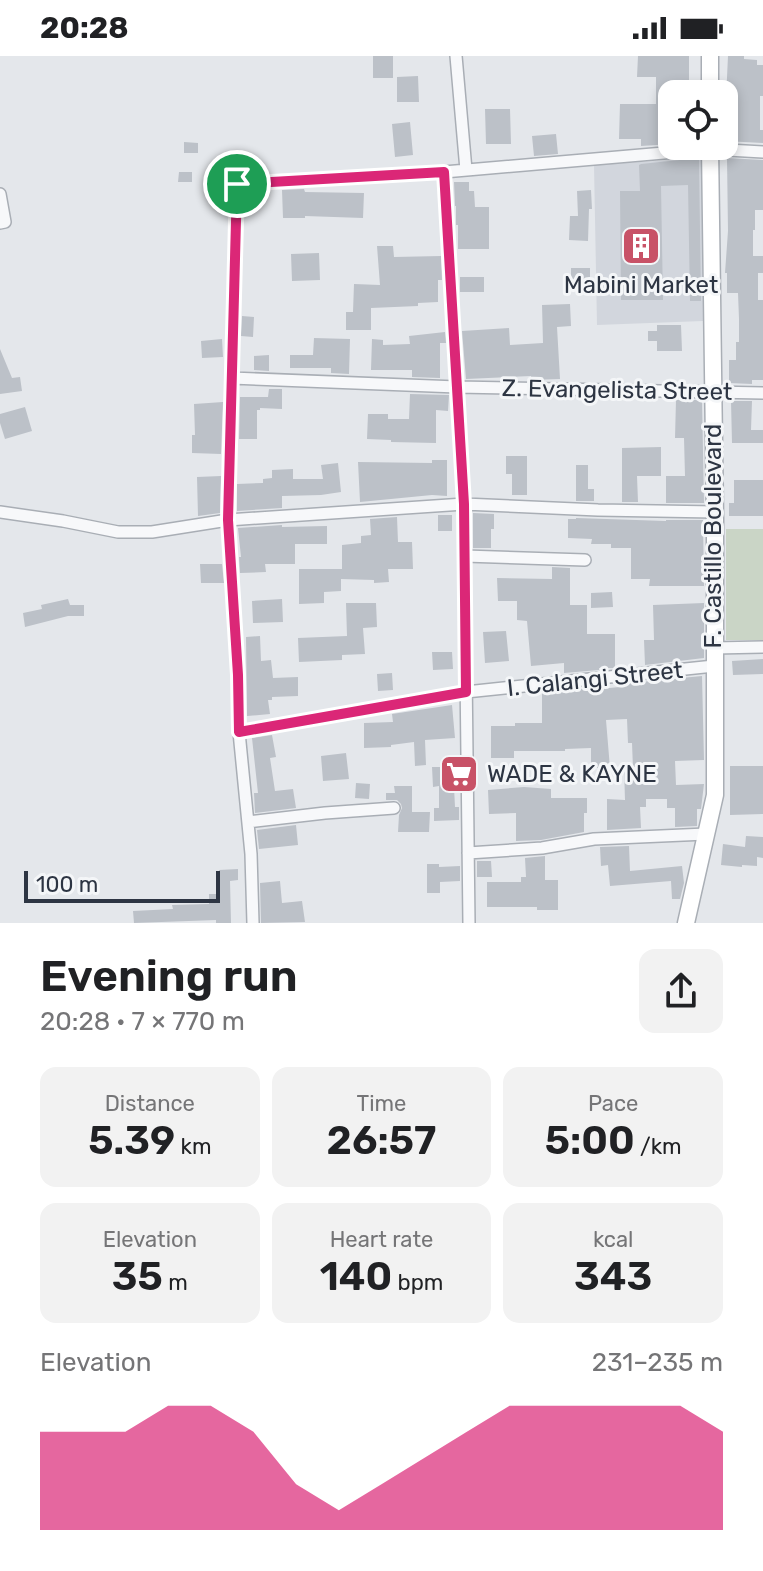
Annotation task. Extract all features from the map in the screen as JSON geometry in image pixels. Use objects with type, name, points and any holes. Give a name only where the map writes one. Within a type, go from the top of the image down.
[{"type":"main road","points":[[710,56],[710,80]]},
{"type":"main road","name":"F. Castillo Boulevard","points":[[686,923],[715,795],[710,160]]},
{"type":"street","points":[[456,56],[466,170]]},
{"type":"street","points":[[738,150],[763,152]]},
{"type":"street","points":[[253,923],[228,520],[237,184],[444,172],[658,153]]},
{"type":"street","points":[[444,172],[464,504],[469,923]]},
{"type":"street","points":[[0,194],[5,222],[0,223]]},
{"type":"street","name":"Z. Evangelista Street","points":[[232,378],[457,387],[763,393]]},
{"type":"street","points":[[0,512],[118,532],[152,532],[228,520],[464,504],[715,512]]},
{"type":"street","points":[[465,556],[585,560]]},
{"type":"street","name":"I. Calangi Street","points":[[714,648],[763,647]]},
{"type":"street","name":"I. Calangi Street","points":[[239,732],[466,692],[714,666]]},
{"type":"street","points":[[248,822],[394,808]]},
{"type":"street","points":[[468,853],[542,848],[594,839],[706,834]]},
{"type":"shaded area","name":"Mabini Market","points":[[702,160],[703,321],[597,325],[594,165]]},
{"type":"green space","points":[[726,529],[763,529],[763,640],[726,640]]},
{"type":"building","points":[[373,56],[393,56],[393,78],[373,78]]},
{"type":"building","points":[[638,56],[689,56],[689,80],[658,80],[658,145],[641,146],[641,139],[619,139],[620,104],[656,104],[656,77],[637,77]]},
{"type":"building","points":[[728,56],[744,56],[744,59],[757,60],[757,65],[763,65],[760,130],[763,130],[763,143],[738,142],[738,80],[727,80]]},
{"type":"building","points":[[418,76],[419,102],[397,102],[397,77]]},
{"type":"building","points":[[485,109],[510,109],[511,144],[486,144]]},
{"type":"building","points":[[410,122],[413,155],[395,157],[392,124]]},
{"type":"building","points":[[556,134],[558,154],[534,156],[532,136]]},
{"type":"building","points":[[184,142],[198,143],[198,153],[184,153]]},
{"type":"building","name":"Mabini Market","points":[[699,160],[701,301],[690,301],[688,185],[661,186],[663,300],[621,300],[620,191],[640,191],[641,164]]},
{"type":"building","points":[[727,160],[763,160],[763,210],[755,210],[753,256],[763,256],[763,273],[758,273],[758,300],[763,300],[763,380],[752,380],[752,384],[729,383],[729,360],[736,360],[736,342],[739,342],[739,319],[738,293],[727,293]]},
{"type":"building","points":[[179,172],[192,172],[192,182],[178,182]]},
{"type":"building","points":[[454,182],[469,182],[469,191],[474,191],[475,207],[489,207],[489,249],[458,249]]},
{"type":"building","points":[[304,189],[305,192],[364,193],[363,218],[283,218],[282,190]]},
{"type":"building","points":[[591,190],[588,241],[569,240],[570,216],[578,216],[577,191]]},
{"type":"building","points":[[377,246],[393,246],[394,257],[441,256],[442,280],[438,280],[438,302],[371,308],[371,330],[346,330],[346,312],[353,312],[354,284],[380,285]]},
{"type":"building","points":[[319,253],[320,280],[292,281],[291,254]]},
{"type":"building","points":[[571,268],[590,268],[590,289],[564,290],[564,280],[571,280]]},
{"type":"building","points":[[460,277],[484,277],[484,292],[460,292]]},
{"type":"building","points":[[570,304],[571,326],[557,327],[560,379],[531,380],[531,376],[466,379],[462,331],[509,328],[510,345],[543,343],[542,305]]},
{"type":"building","points":[[242,316],[254,317],[253,337],[241,336]]},
{"type":"building","points":[[657,325],[681,325],[682,351],[657,351],[657,341],[648,341],[648,331],[657,331]]},
{"type":"building","points":[[445,332],[446,343],[440,343],[440,378],[412,377],[412,370],[371,370],[372,339],[383,340],[383,345],[410,344],[409,336]]},
{"type":"building","points":[[314,338],[350,339],[349,374],[331,373],[331,368],[290,368],[290,355],[313,355]]},
{"type":"building","points":[[222,339],[223,357],[202,358],[201,341]]},
{"type":"building","points":[[0,349],[12,378],[20,377],[22,391],[0,394]]},
{"type":"building","points":[[269,355],[269,371],[254,370],[254,356]]},
{"type":"building","points":[[269,389],[282,389],[282,409],[257,410],[257,439],[239,439],[240,397],[268,397]]},
{"type":"building","points":[[410,394],[449,395],[448,411],[436,410],[436,443],[367,439],[368,414],[388,414],[388,419],[409,419]]},
{"type":"building","points":[[676,400],[702,400],[704,503],[666,503],[666,476],[685,476],[684,438],[675,438]]},
{"type":"building","points":[[731,401],[752,401],[751,430],[763,430],[763,443],[732,443]]},
{"type":"building","points":[[223,402],[221,454],[192,453],[194,404]]},
{"type":"building","points":[[25,407],[32,431],[5,439],[0,414]]},
{"type":"building","points":[[661,447],[661,476],[637,476],[638,502],[622,502],[622,448]]},
{"type":"building","points":[[506,456],[527,456],[527,495],[512,495],[512,474],[506,474]]},
{"type":"building","points":[[432,460],[447,460],[447,496],[360,502],[358,462],[432,463]]},
{"type":"building","points":[[338,463],[341,492],[282,496],[282,508],[237,511],[237,484],[263,483],[263,479],[272,478],[272,470],[293,469],[293,479],[323,479],[321,465]]},
{"type":"building","points":[[576,465],[588,465],[588,489],[594,489],[594,501],[576,501]]},
{"type":"building","points":[[221,476],[220,513],[198,516],[197,477]]},
{"type":"building","points":[[734,480],[763,480],[763,516],[729,516],[729,503],[734,503]]},
{"type":"building","points":[[473,513],[494,514],[491,548],[473,548]]},
{"type":"building","points":[[438,515],[452,515],[452,531],[438,531]]},
{"type":"building","points":[[397,517],[398,542],[412,542],[413,569],[388,569],[389,582],[341,579],[341,591],[324,592],[324,603],[299,604],[299,569],[342,569],[342,545],[361,543],[361,536],[371,535],[370,519]]},
{"type":"building","points":[[568,519],[703,520],[704,586],[649,586],[650,579],[631,579],[631,548],[611,548],[611,544],[591,544],[592,539],[568,538]]},
{"type":"building","points":[[327,526],[327,544],[295,544],[295,564],[265,564],[266,572],[240,573],[238,528]]},
{"type":"building","points":[[200,564],[222,564],[224,583],[201,583]]},
{"type":"building","points":[[552,567],[570,568],[570,605],[587,605],[587,634],[615,634],[615,668],[564,673],[564,663],[531,666],[527,621],[517,620],[517,601],[498,601],[497,578],[552,579]]},
{"type":"building","points":[[612,592],[613,607],[591,608],[591,593]]},
{"type":"building","points":[[68,599],[70,605],[84,605],[84,616],[68,616],[25,627],[23,613]]},
{"type":"building","points":[[282,599],[283,622],[253,623],[252,601]]},
{"type":"building","points":[[346,603],[376,603],[377,627],[363,628],[365,654],[342,655],[342,660],[299,662],[298,638],[347,636]]},
{"type":"building","points":[[704,603],[704,658],[645,665],[644,640],[654,640],[653,605]]},
{"type":"building","points":[[506,631],[509,661],[485,663],[483,632]]},
{"type":"building","points":[[260,636],[261,661],[271,660],[273,678],[298,677],[298,696],[272,697],[268,700],[270,714],[247,716],[246,637]]},
{"type":"building","points":[[432,652],[452,652],[453,669],[433,670]]},
{"type":"building","points":[[763,659],[763,674],[733,675],[732,661]]},
{"type":"building","points":[[392,673],[393,690],[378,691],[377,674]]},
{"type":"building","points":[[702,676],[704,760],[675,761],[676,785],[704,784],[701,809],[697,809],[697,826],[675,827],[675,808],[667,808],[667,799],[646,799],[646,807],[640,807],[641,828],[607,830],[607,799],[625,800],[624,768],[633,768],[627,719],[606,720],[610,768],[591,768],[591,748],[514,751],[514,758],[491,758],[491,726],[542,723],[542,693]]},
{"type":"building","points":[[452,705],[455,738],[425,740],[426,765],[415,766],[414,742],[364,748],[364,723],[393,722],[392,714]]},
{"type":"building","points":[[272,735],[276,757],[270,758],[275,791],[293,789],[296,808],[255,813],[254,793],[258,793],[252,738]]},
{"type":"building","points":[[346,753],[349,779],[323,781],[321,756]]},
{"type":"building","points":[[730,766],[763,766],[763,814],[730,815]]},
{"type":"building","points":[[432,767],[453,767],[455,807],[459,807],[459,820],[434,821],[434,808],[439,808],[439,786],[433,787]]},
{"type":"building","points":[[356,783],[370,784],[369,799],[355,798]]},
{"type":"building","points":[[394,786],[412,786],[412,812],[430,812],[429,832],[398,832],[401,804],[397,800],[386,800],[386,793],[395,793]]},
{"type":"building","points":[[524,787],[551,789],[551,798],[587,798],[584,832],[516,841],[516,813],[489,814],[488,790]]},
{"type":"building","points":[[296,825],[298,845],[259,849],[257,830]]},
{"type":"building","points":[[746,836],[763,837],[763,858],[757,857],[757,866],[721,865],[723,844],[745,847]]},
{"type":"building","points":[[629,846],[630,871],[682,866],[684,883],[680,899],[672,899],[671,881],[610,886],[608,865],[601,866],[600,847]]},
{"type":"building","points":[[545,856],[545,880],[558,880],[558,910],[487,907],[487,882],[521,882],[521,877],[526,877],[525,858]]},
{"type":"building","points":[[477,861],[491,861],[492,877],[477,877]]},
{"type":"building","points":[[427,864],[460,866],[460,881],[440,882],[440,893],[427,893]]},
{"type":"building","points":[[238,869],[238,880],[230,881],[231,923],[216,923],[216,920],[134,923],[133,911],[209,904],[209,894],[220,894],[219,870]]},
{"type":"building","points":[[280,881],[282,903],[302,901],[305,922],[261,923],[260,883]]},
{"type":"place","name":"Mabini Market","points":[[641,246]]},
{"type":"place","name":"WADE & KAYNE","points":[[459,774]]},
{"type":"route","points":[[444,172],[464,504],[466,692],[239,732],[228,520],[237,184],[444,172]]}]
